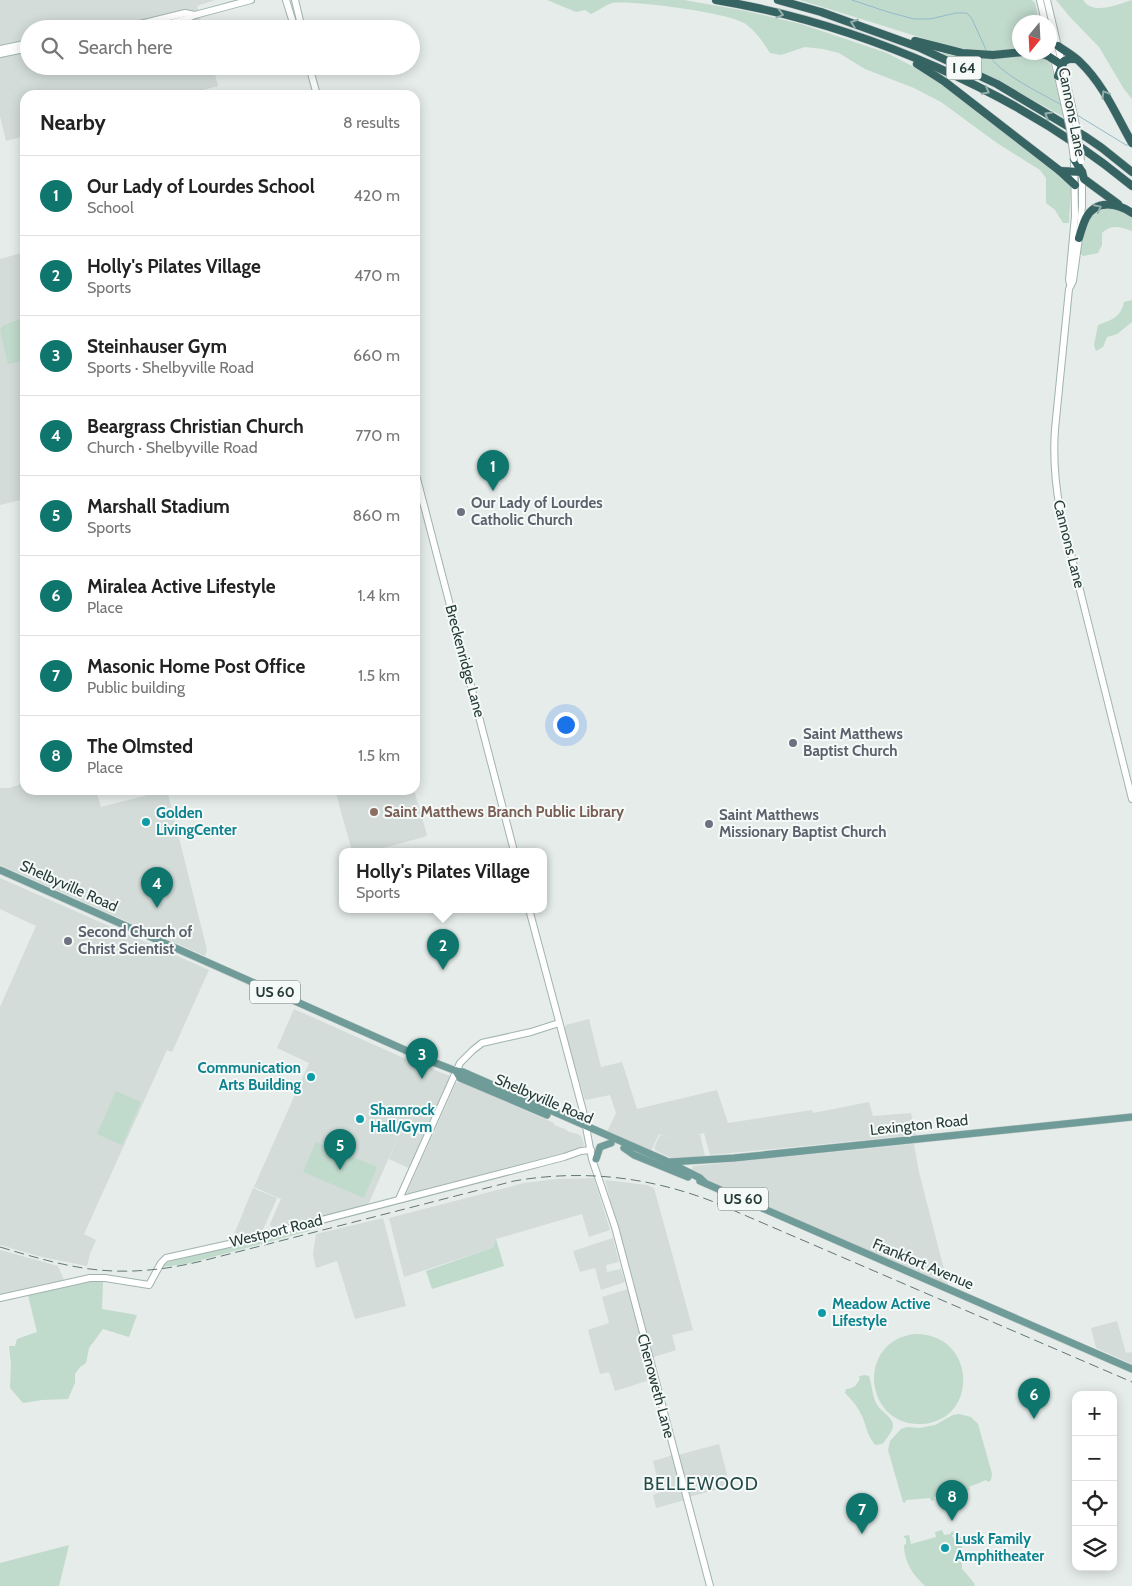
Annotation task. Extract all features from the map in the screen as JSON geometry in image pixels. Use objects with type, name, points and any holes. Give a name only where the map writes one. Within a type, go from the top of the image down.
[{"type":"highway","name":"I 64","points":[[716,0],[762,9],[818,24],[894,50],[956,77],[1014,107],[1106,164],[1132,186]]},
{"type":"highway","name":"I 64","points":[[778,0],[822,12],[918,47],[997,84],[1086,137],[1132,172]]},
{"type":"highway","points":[[870,29],[944,50],[976,54],[1012,53]]},
{"type":"highway","points":[[1058,46],[1079,61],[1103,90],[1132,143]]},
{"type":"highway","points":[[894,50],[933,74],[1060,170],[1075,185]]},
{"type":"highway","points":[[1058,76],[1066,59],[1079,61]]},
{"type":"highway","points":[[1054,60],[1062,65]]},
{"type":"highway","points":[[1077,160],[1078,171],[1084,180],[1132,213]]},
{"type":"highway","points":[[1060,170],[1078,171]]},
{"type":"highway","points":[[1077,238],[1086,218],[1098,206],[1113,204],[1124,208]]},
{"type":"main road","points":[[186,20],[195,15],[250,0]]},
{"type":"main road","points":[[286,0],[292,20]]},
{"type":"main road","points":[[295,0],[300,20]]},
{"type":"main road","points":[[1040,0],[1043,15]]},
{"type":"main road","name":"Cannons Lane","points":[[1047,0],[1077,130],[1077,160]]},
{"type":"main road","points":[[157,20],[185,13],[195,15]]},
{"type":"main road","points":[[0,49],[20,45]]},
{"type":"main road","points":[[0,54],[20,50]]},
{"type":"main road","name":"Cannons Lane","points":[[1054,60],[1077,160]]},
{"type":"main road","points":[[311,75],[316,90]]},
{"type":"main road","name":"Cannons Lane","points":[[1077,238],[1075,185],[1078,171]]},
{"type":"main road","name":"Cannons Lane","points":[[1078,171],[1082,206],[1074,278],[1070,284],[1054,445],[1055,482],[1067,538],[1132,799]]},
{"type":"main road","name":"Breckenridge Lane","points":[[420,490],[513,848]]},
{"type":"main road","name":"Shelbyville Road","points":[[0,870],[456,1072],[463,1072],[625,1146]]},
{"type":"main road","points":[[530,913],[586,1129]]},
{"type":"main road","points":[[399,1199],[460,1063],[482,1043],[531,1032],[559,1023]]},
{"type":"main road","name":"Lexington Road","points":[[625,1146],[664,1165],[704,1159],[1132,1117]]},
{"type":"main road","name":"Shelbyville Road","points":[[586,1129],[611,1143],[625,1146]]},
{"type":"main road","name":"Chenoweth Lane","points":[[586,1129],[592,1155],[602,1181],[710,1586]]},
{"type":"main road","points":[[592,1155],[600,1148],[611,1143]]},
{"type":"main road","name":"Frankfort Avenue","points":[[625,1146],[634,1155],[704,1182],[1132,1369]]},
{"type":"main road","name":"Westport Road","points":[[0,1298],[90,1278],[106,1278],[149,1285],[161,1263],[166,1258],[229,1244],[581,1151],[592,1155]]},
{"type":"main road","name":"Lexington Road","points":[[672,1164],[704,1163],[708,1160]]},
{"type":"main road","name":"Frankfort Avenue","points":[[672,1164],[704,1182]]},
{"type":"main road","points":[[692,1164],[690,1170],[692,1175]]},
{"type":"shaded area","points":[[0,0],[215,0],[197,6],[201,20],[20,20],[20,75],[215,75],[218,86],[203,90],[20,90],[20,137],[6,141],[0,116]]},
{"type":"shaded area","points":[[20,253],[20,500],[0,505],[0,259]]},
{"type":"shaded area","points":[[20,785],[20,795],[97,795],[101,807],[148,795],[168,795],[207,950],[205,956],[0,865],[0,788],[9,788]]},
{"type":"shaded area","points":[[336,795],[415,795],[427,835],[383,848],[351,848]]},
{"type":"shaded area","points":[[0,878],[209,970],[172,1052],[167,1050],[84,1234],[96,1240],[87,1266],[42,1257],[0,1245],[0,1007],[36,926],[0,909]]},
{"type":"shaded area","points":[[294,1009],[406,1059],[450,1076],[411,1169],[389,1159],[399,1135],[368,1205],[272,1229],[270,1224],[281,1199],[254,1187],[309,1063],[277,1048]]},
{"type":"shaded area","points":[[589,1019],[601,1067],[622,1062],[637,1109],[717,1090],[728,1123],[812,1110],[813,1113],[869,1102],[873,1116],[911,1113],[916,1135],[710,1155],[704,1133],[698,1135],[700,1135],[705,1156],[673,1159],[656,1151],[654,1148],[660,1135],[670,1138],[659,1134],[651,1151],[607,1132],[616,1113],[610,1095],[585,1100],[564,1030],[566,1025]]},
{"type":"shaded area","points":[[461,1082],[581,1136],[583,1146],[578,1150],[543,1160],[406,1194],[456,1083]]},
{"type":"shaded area","points":[[914,1144],[919,1172],[948,1285],[699,1176],[691,1170],[693,1166]]},
{"type":"shaded area","points":[[594,1178],[610,1230],[589,1237],[582,1214],[496,1239],[493,1247],[489,1249],[404,1277],[389,1218],[524,1183],[557,1179]]},
{"type":"shaded area","points":[[605,1180],[647,1185],[654,1188],[693,1330],[672,1335],[676,1350],[651,1358]]},
{"type":"shaded area","points":[[253,1188],[277,1198],[262,1232],[233,1237]]},
{"type":"shaded area","points":[[383,1218],[406,1306],[355,1319],[337,1261],[316,1268],[313,1254],[316,1234]]},
{"type":"shaded area","points":[[613,1238],[619,1262],[606,1265],[607,1272],[621,1269],[625,1282],[601,1290],[595,1268],[580,1272],[573,1251]]},
{"type":"shaded area","points":[[0,1250],[58,1266],[64,1280],[0,1296]]},
{"type":"shaded area","points":[[628,1289],[653,1379],[615,1391],[609,1372],[600,1374],[588,1330],[609,1323],[602,1297]]},
{"type":"shaded area","points":[[1117,1321],[1126,1353],[1132,1352],[1132,1364],[1096,1348],[1091,1328]]},
{"type":"shaded area","points":[[719,1444],[730,1486],[689,1497],[678,1455]]},
{"type":"shaded area","points":[[673,1455],[685,1500],[656,1508],[653,1495],[661,1492],[653,1461]]},
{"type":"green space","points":[[547,0],[684,0],[746,11],[801,24],[887,53],[945,87],[1065,178],[1071,186],[1069,223],[1063,223],[1055,210],[1046,203],[1046,178],[1040,170],[997,143],[941,102],[914,88],[865,69],[839,53],[805,47],[781,55],[770,53],[758,36],[746,24],[716,14],[657,5],[612,3],[591,14],[585,10],[576,12]]},
{"type":"green space","points":[[800,0],[1032,0],[1035,3],[1038,15],[1012,15],[1012,51],[994,52],[948,46]]},
{"type":"green space","points":[[1056,0],[1083,0],[1087,5],[1106,8],[1132,0],[1132,99],[1099,47]]},
{"type":"green space","points":[[943,52],[969,57],[1012,56],[1012,60],[1046,60],[1050,62],[1064,117],[1011,88],[943,54]]},
{"type":"green space","points":[[1108,208],[1117,209],[1132,217],[1132,231],[1113,227],[1105,230],[1102,233],[1102,245],[1098,253],[1083,256],[1080,253],[1086,225],[1094,215]]},
{"type":"green space","points":[[1132,300],[1132,322],[1117,334],[1107,337],[1103,347],[1096,351],[1094,345],[1098,325],[1118,315],[1124,302]]},
{"type":"green space","points":[[20,319],[20,361],[8,364],[0,330],[2,326]]},
{"type":"green space","points":[[116,1091],[141,1102],[122,1145],[97,1134]]},
{"type":"green space","points":[[316,1142],[377,1167],[364,1198],[303,1172]]},
{"type":"green space","points":[[306,1226],[309,1227],[309,1231],[186,1264],[162,1267],[174,1260]]},
{"type":"green space","points":[[496,1239],[504,1266],[432,1289],[426,1271],[489,1249],[493,1247]]},
{"type":"green space","points":[[103,1281],[102,1309],[137,1315],[129,1337],[103,1329],[89,1348],[86,1363],[75,1374],[75,1383],[68,1399],[23,1403],[10,1388],[11,1364],[9,1346],[15,1346],[17,1339],[37,1332],[28,1295],[76,1283]]},
{"type":"green space","points":[[915,1334],[935,1337],[950,1347],[959,1361],[963,1377],[961,1394],[954,1408],[941,1419],[922,1424],[903,1421],[888,1412],[878,1399],[874,1383],[876,1366],[883,1351],[896,1340]]},
{"type":"green space","points":[[869,1376],[876,1403],[890,1418],[893,1425],[884,1443],[881,1444],[875,1445],[872,1441],[859,1410],[845,1393],[846,1389],[856,1385],[860,1378],[858,1377]]},
{"type":"green space","points":[[959,1414],[971,1417],[978,1424],[992,1474],[991,1480],[988,1482],[986,1480],[969,1487],[970,1490],[962,1493],[961,1490],[934,1497],[934,1500],[931,1501],[930,1498],[906,1500],[905,1503],[903,1502],[888,1450],[890,1441],[901,1429],[935,1425],[953,1415]]},
{"type":"green space","points":[[942,1530],[944,1535],[951,1534],[953,1531],[953,1538],[964,1536],[965,1541],[961,1550],[962,1569],[975,1585],[925,1586],[910,1568],[904,1551],[906,1538],[904,1536],[909,1535],[911,1544],[936,1537],[935,1532]]},
{"type":"green space","points":[[69,1545],[59,1586],[0,1586],[0,1563]]},
{"type":"waterway","points":[[852,0],[914,19],[930,19],[956,13],[967,13],[972,19],[987,52]]},
{"type":"waterway","points":[[990,57],[1005,72],[1063,106]]},
{"type":"waterway","points":[[1077,115],[1129,145]]},
{"type":"railway","points":[[0,1247],[56,1263],[90,1269],[118,1271],[160,1269],[202,1261],[514,1181],[565,1176],[616,1178],[665,1186],[714,1202],[1132,1382]]},
{"type":"place","name":"Our Lady of Lourdes School","points":[[493,491]]},
{"type":"place","name":"Our Lady of Lourdes Catholic Church","points":[[461,512]]},
{"type":"place","name":"Saint Matthews Baptist Church","points":[[793,743]]},
{"type":"place","name":"Saint Matthews Branch Public Library","points":[[374,812]]},
{"type":"place","name":"Golden LivingCenter","points":[[146,822]]},
{"type":"place","name":"Saint Matthews Missionary Baptist Church","points":[[709,824]]},
{"type":"place","name":"Beargrass Christian Church","points":[[157,908]]},
{"type":"place","name":"Second Church of Christ Scientist","points":[[68,941]]},
{"type":"place","name":"Holly's Pilates Village","points":[[443,970]]},
{"type":"place","name":"Communication Arts Building","points":[[311,1077]]},
{"type":"place","name":"Steinhauser Gym","points":[[422,1079]]},
{"type":"place","name":"Shamrock Hall/Gym","points":[[360,1119]]},
{"type":"place","name":"Marshall Stadium","points":[[340,1170]]},
{"type":"place","name":"Meadow Active Lifestyle","points":[[822,1313]]},
{"type":"place","name":"Miralea Active Lifestyle","points":[[1034,1419]]},
{"type":"place","name":"The Olmsted","points":[[952,1521]]},
{"type":"place","name":"Masonic Home Post Office","points":[[862,1534]]},
{"type":"place","name":"Lusk Family Amphitheater","points":[[945,1548]]},
{"type":"district","name":"BELLEWOOD","points":[[701,1484]]}]
